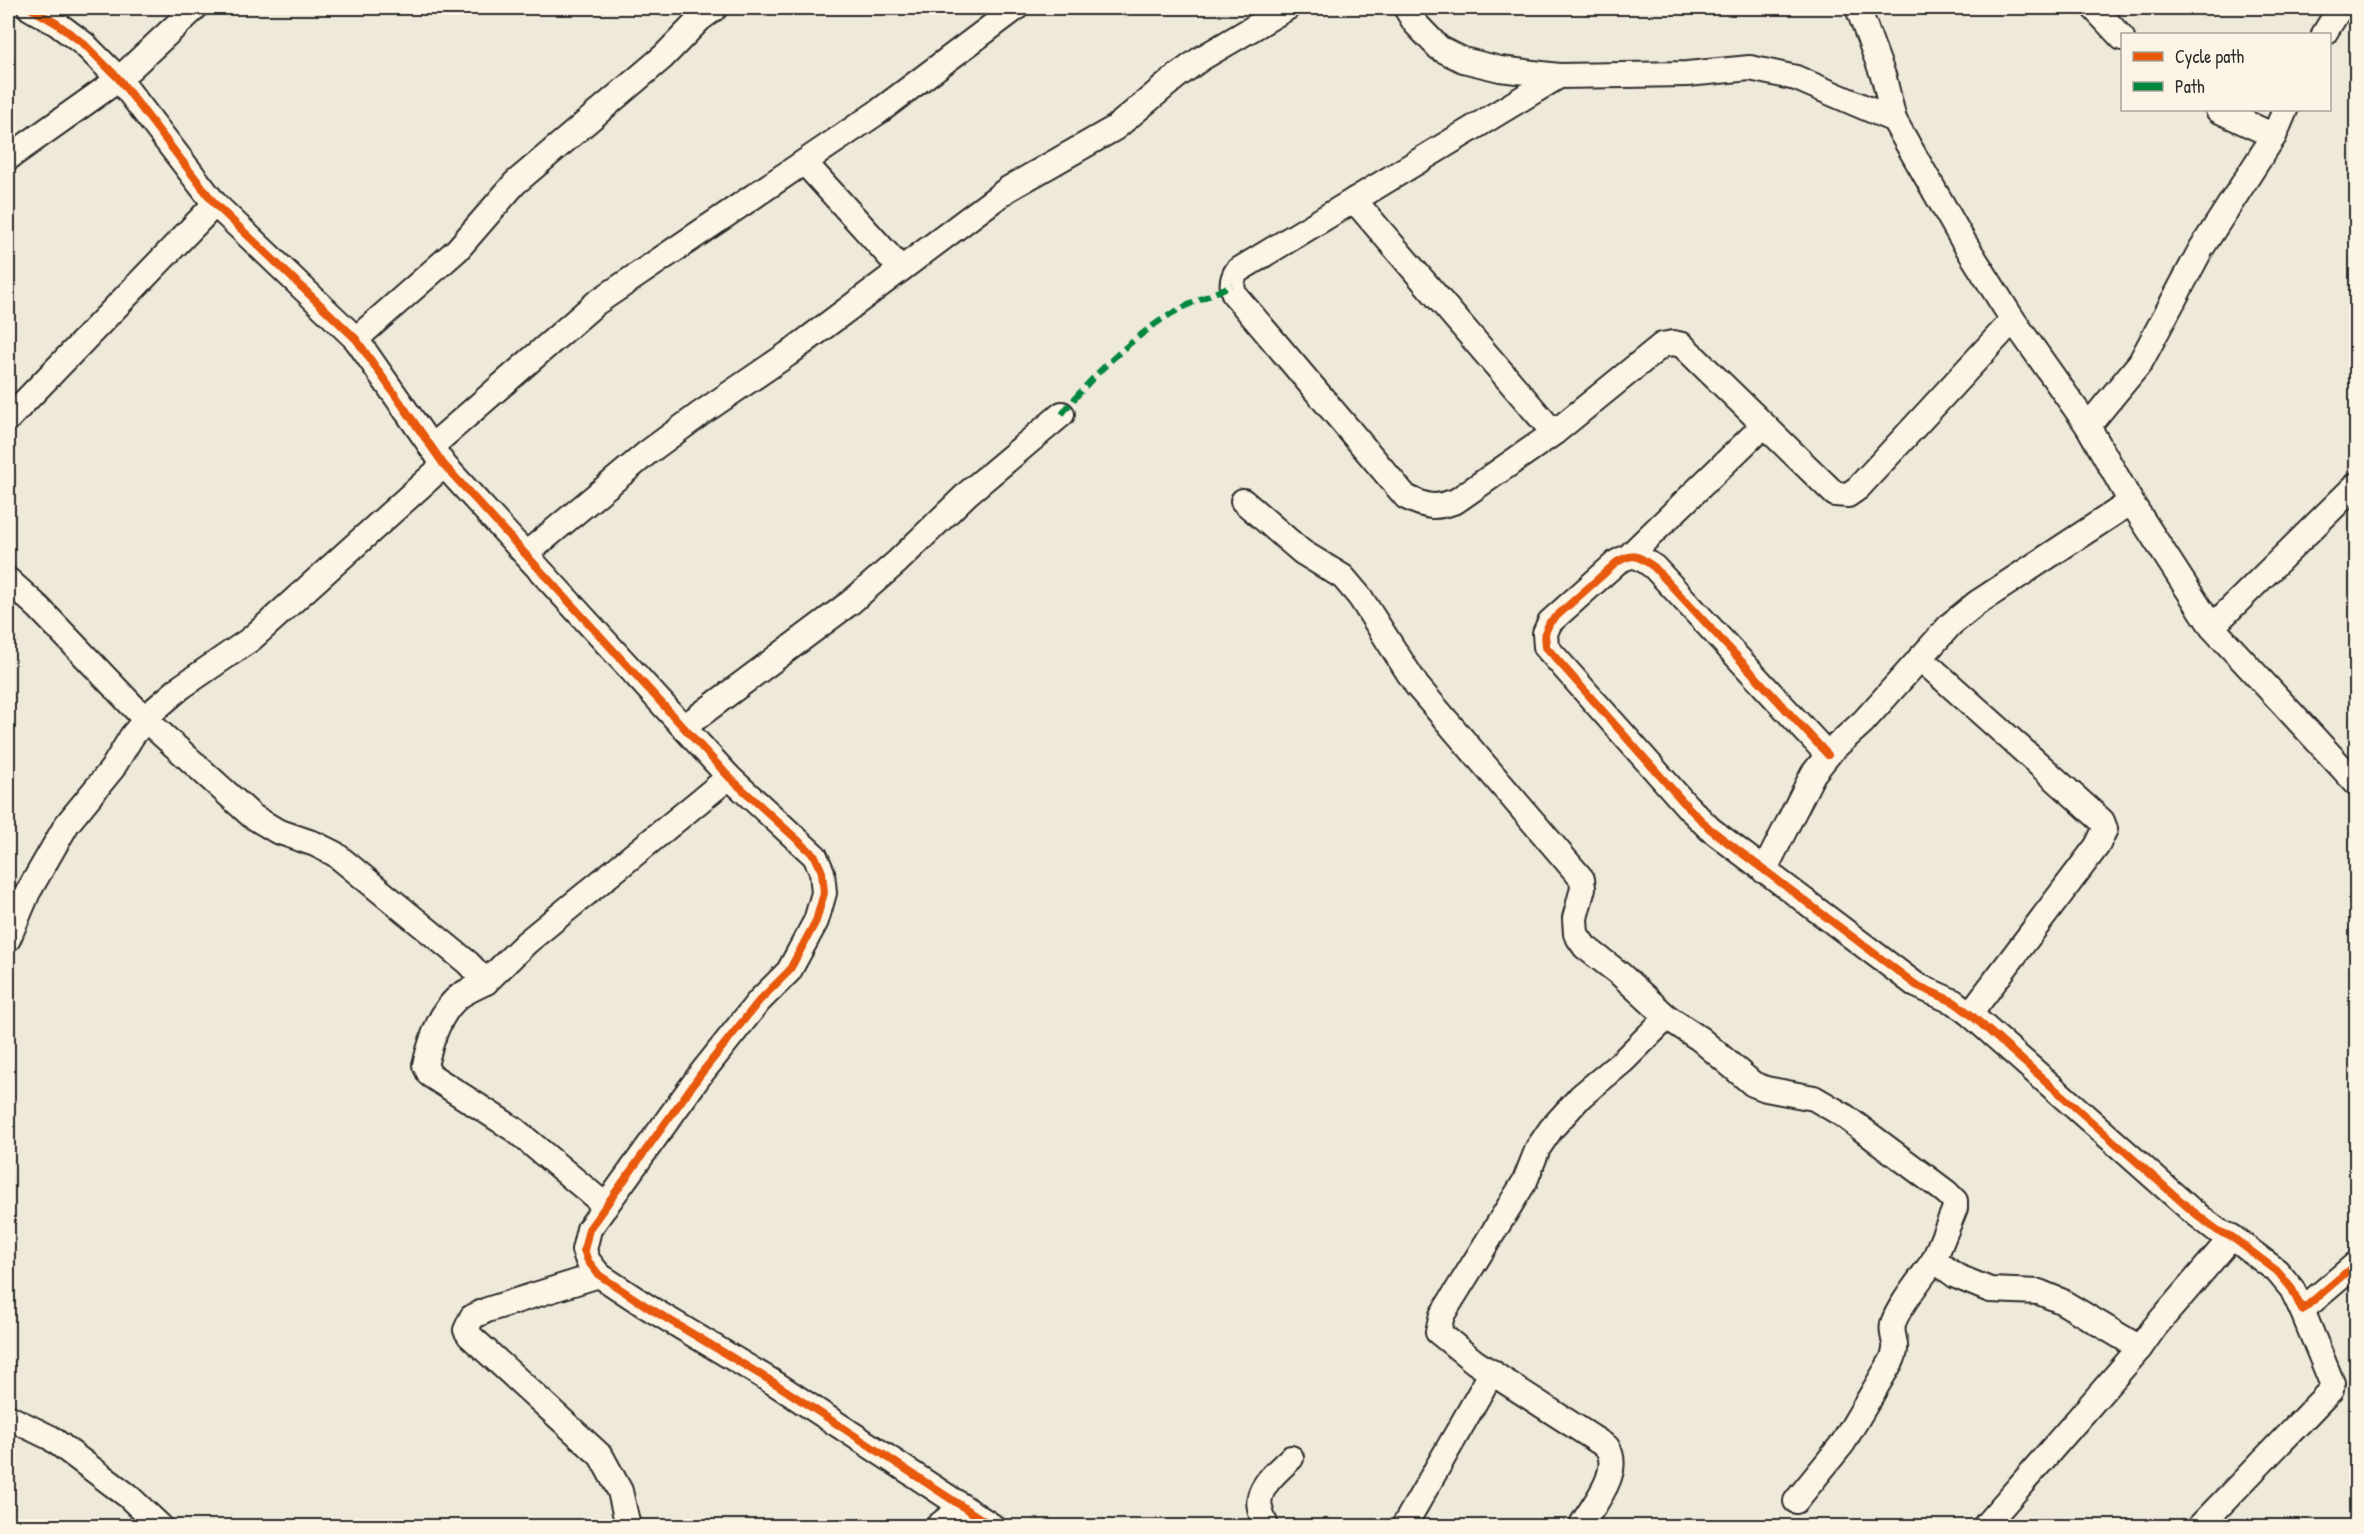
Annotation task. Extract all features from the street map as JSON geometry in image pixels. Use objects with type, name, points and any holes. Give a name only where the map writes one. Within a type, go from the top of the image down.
[{"type":"street","points":[[30,8],[56,23],[84,44],[119,79],[215,204],[356,339],[438,456],[525,554],[729,777],[815,856],[822,872],[824,893],[816,921],[789,971],[759,1001],[700,1075],[589,1229],[584,1250],[588,1261],[598,1275],[776,1384],[992,1527]]},
{"type":"street","points":[[8,158],[119,79],[195,8]]},
{"type":"street","points":[[356,339],[457,250],[515,183],[663,57],[700,19],[715,8]]},
{"type":"street","points":[[8,939],[28,892],[67,824],[112,769],[132,736],[181,687],[251,639],[596,303],[878,112],[1016,8]]},
{"type":"street","points":[[525,554],[656,446],[788,354],[1008,189],[1115,128],[1194,64],[1287,8]]},
{"type":"street","points":[[1406,8],[1415,23],[1439,48],[1463,60],[1500,69],[1559,76],[1687,74],[1750,68],[1796,78],[1894,120]]},
{"type":"street","points":[[1858,8],[1884,78],[1894,120],[1962,239],[2013,320],[2088,426],[2132,502],[2212,627],[2356,783]]},
{"type":"street","points":[[2094,8],[2121,37]]},
{"type":"street","points":[[2325,33],[2340,8]]},
{"type":"street","points":[[1559,76],[1237,271],[1232,285],[1234,294],[1406,497],[1438,508],[1456,501],[1554,433],[1662,345],[1673,343],[1682,345],[1835,494],[1848,495],[1866,479],[2013,320]]},
{"type":"street","points":[[2220,111],[2274,136]]},
{"type":"street","points":[[2088,426],[2140,363],[2201,249],[2274,136],[2285,111]]},
{"type":"street","points":[[805,162],[901,269]]},
{"type":"street","points":[[1354,200],[1554,433]]},
{"type":"street","points":[[8,419],[215,204]]},
{"type":"street","points":[[684,727],[851,602],[897,562],[968,493],[1062,414]]},
{"type":"street","points":[[1764,425],[1630,555],[1617,562],[1550,622],[1545,633],[1546,647],[1710,829],[1916,985],[1954,1002],[1970,1014],[2191,1210],[2277,1271],[2292,1289],[2332,1383],[2331,1390],[2200,1527]]},
{"type":"street","points":[[2212,627],[2356,485]]},
{"type":"street","points":[[1243,501],[1302,552],[1343,577],[1360,597],[1417,686],[1581,879],[1583,888],[1575,918],[1576,934],[1585,947],[1620,974],[1667,1017],[1700,1039],[1753,1084],[1766,1089],[1814,1098],[1843,1115],[1955,1201],[1955,1208],[1934,1260],[1896,1316],[1892,1332],[1897,1349],[1892,1360],[1843,1443],[1796,1501]]},
{"type":"street","points":[[1764,871],[1814,774],[1828,756],[1863,722],[1952,624],[1977,603],[2132,502]]},
{"type":"street","points":[[1630,555],[1639,557],[1654,567],[1828,756]]},
{"type":"street","points":[[8,580],[38,607],[147,720],[252,816],[277,831],[315,844],[335,854],[468,963],[486,982]]},
{"type":"street","points":[[1920,658],[2102,821],[2105,829],[2097,846],[1970,1014]]},
{"type":"street","points":[[606,1206],[515,1130],[430,1076],[425,1065],[429,1047],[441,1018],[460,996],[486,982],[527,942],[729,777]]},
{"type":"street","points":[[1581,1527],[1609,1478],[1612,1455],[1608,1447],[1492,1372],[1438,1332],[1443,1316],[1525,1180],[1538,1148],[1551,1129],[1581,1096],[1623,1061],[1667,1017]]},
{"type":"street","points":[[1985,1527],[2140,1348],[2154,1328],[2232,1237]]},
{"type":"street","points":[[1934,1260],[1956,1276],[1990,1290],[2039,1292],[2061,1301],[2140,1348]]},
{"type":"street","points":[[2302,1310],[2356,1264]]},
{"type":"street","points":[[598,1275],[487,1310],[472,1317],[466,1330],[601,1456],[620,1491],[628,1527]]},
{"type":"street","points":[[1404,1527],[1492,1372]]},
{"type":"street","points":[[8,1417],[51,1438],[128,1496],[160,1527]]},
{"type":"street","points":[[1266,1527],[1259,1496],[1272,1477],[1291,1458]]},
{"type":"street","points":[[938,1527],[961,1508]]},
{"type":"marked path","points":[[1062,414],[1103,368],[1159,321],[1179,309],[1232,285]]},
{"type":"cycle path","points":[[30,8],[56,23],[84,44],[119,79],[215,204],[356,339],[444,465],[729,777],[815,856],[822,872],[824,893],[816,921],[789,971],[759,1001],[700,1075],[589,1229],[584,1250],[588,1261],[599,1275],[776,1384],[992,1526]]},
{"type":"cycle path","points":[[1828,755],[1654,567],[1640,558],[1632,556],[1617,562],[1550,622],[1545,633],[1546,647],[1710,829],[1916,985],[1954,1002],[1970,1014],[2191,1210],[2277,1271],[2292,1289],[2302,1310],[2356,1264]]}]
